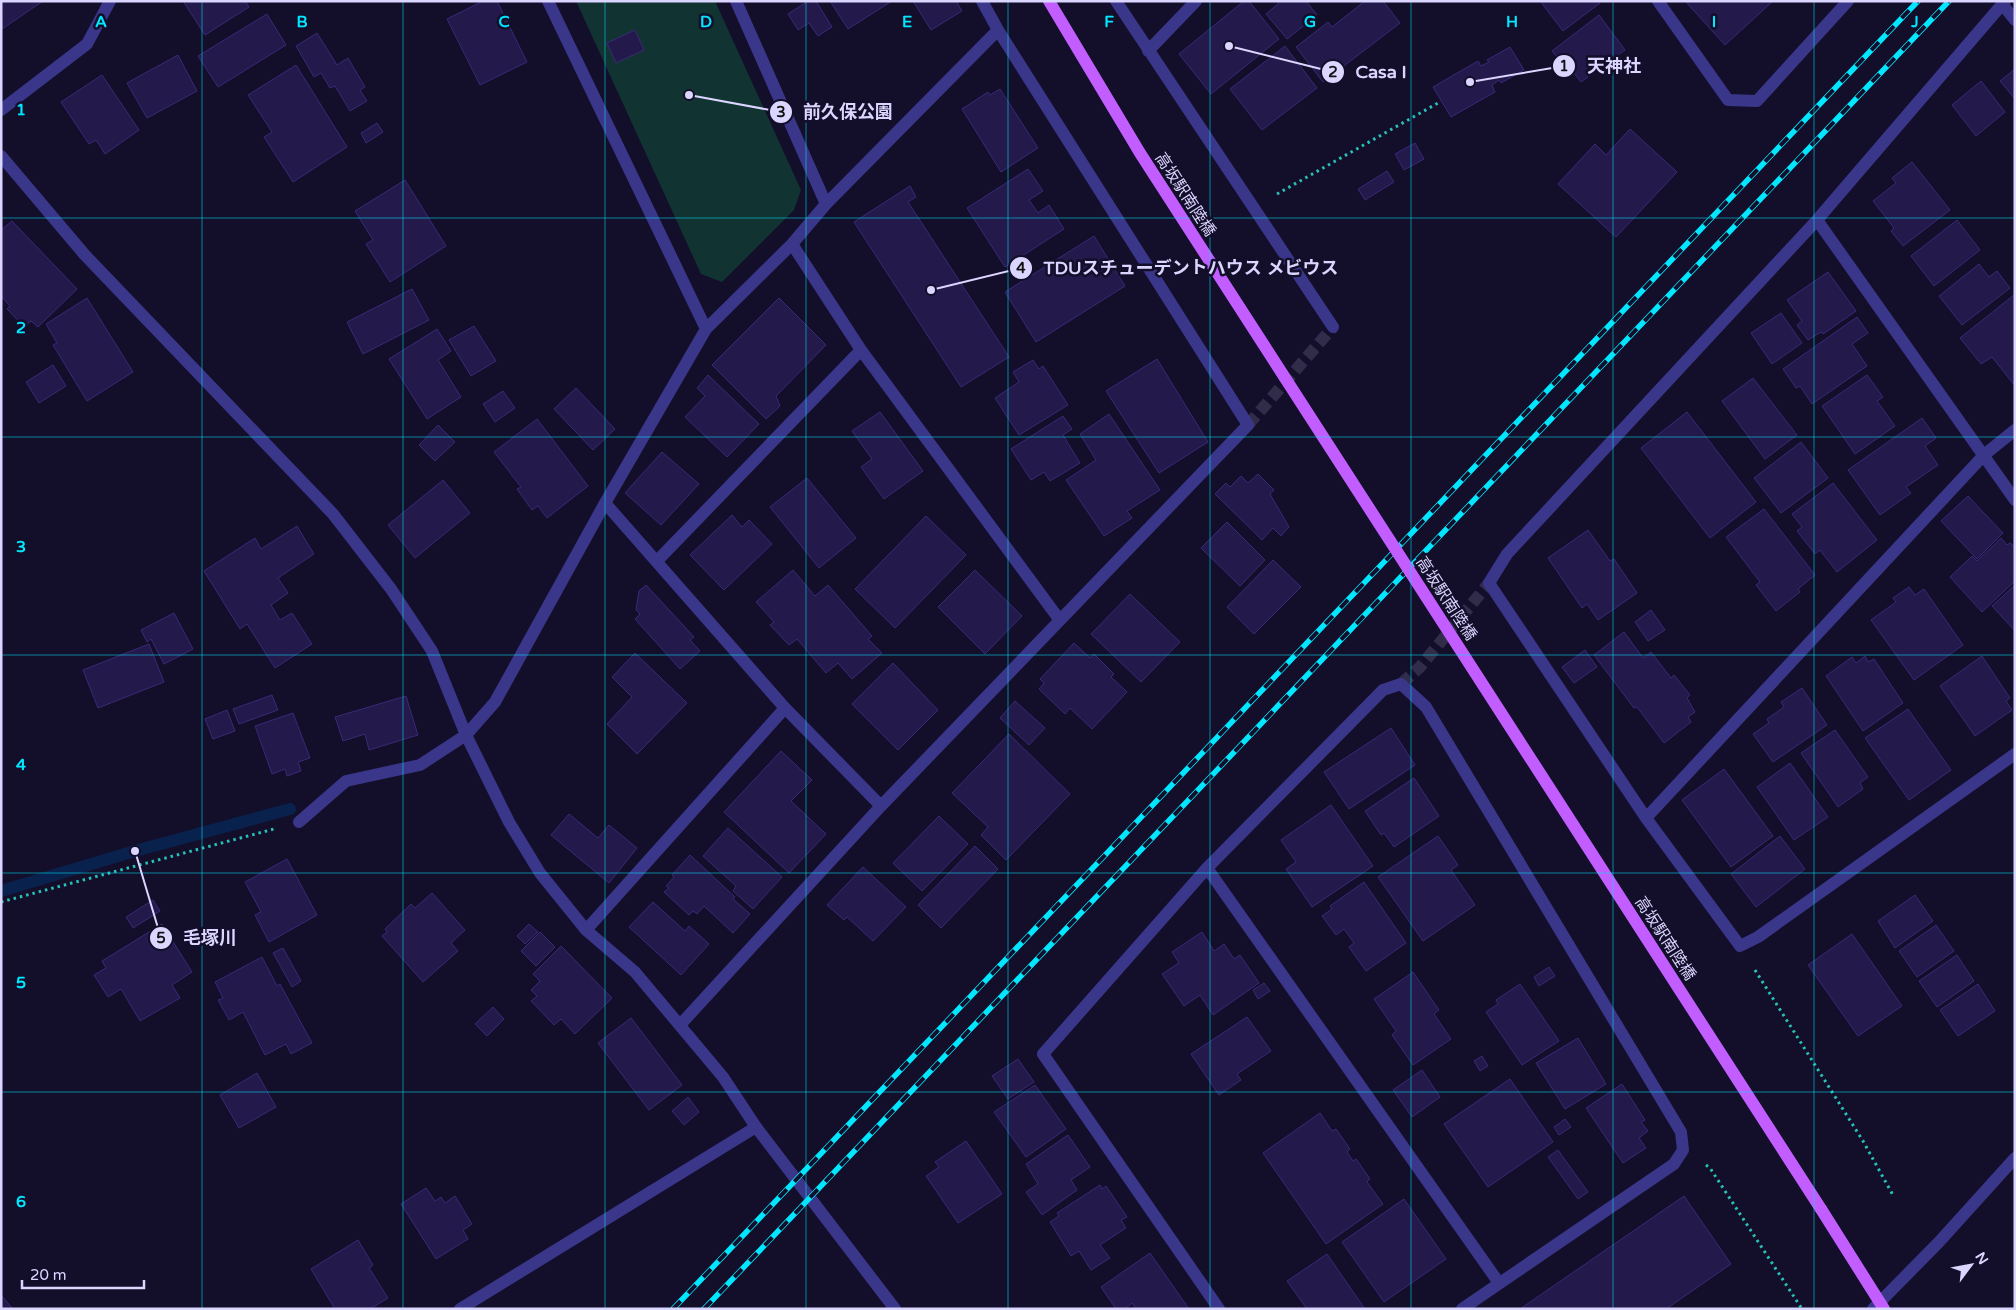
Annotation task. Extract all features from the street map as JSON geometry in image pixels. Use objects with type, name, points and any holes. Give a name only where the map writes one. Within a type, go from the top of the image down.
[{"type":"main road","name":"高坂駅南陸橋","points":[[1049,1],[1140,153],[1821,1209],[1879,1307]]},
{"type":"street","points":[[1,110],[87,44],[110,1]]},
{"type":"street","points":[[548,1],[706,329]]},
{"type":"street","points":[[736,1],[826,204]]},
{"type":"street","points":[[680,1026],[881,806],[1059,619],[1248,425],[998,30],[982,1]]},
{"type":"street","points":[[1116,1],[1333,327]]},
{"type":"street","points":[[1148,51],[1196,1]]},
{"type":"street","points":[[1658,1],[1728,100],[1757,101],[1848,1]]},
{"type":"street","points":[[2015,20],[2003,3],[1817,220],[1507,554],[1489,582],[1646,818],[1740,946],[1758,937],[2015,754]]},
{"type":"street","points":[[299,822],[346,781],[420,765],[466,735],[495,702],[604,503],[706,329],[792,244],[826,204],[998,30]]},
{"type":"street","points":[[1,156],[84,254],[333,514],[391,589],[432,651],[466,735],[509,822],[540,873],[586,930],[635,972],[723,1077],[756,1127],[895,1309]]},
{"type":"street","points":[[1817,220],[2015,500]]},
{"type":"street","points":[[792,244],[861,350],[1059,619]]},
{"type":"street","points":[[657,561],[861,350]]},
{"type":"street","points":[[1646,818],[1984,455],[2015,430]]},
{"type":"street","points":[[604,503],[657,561],[784,708],[881,806]]},
{"type":"street","points":[[1219,1309],[1043,1054],[1207,868],[1383,690],[1401,684],[1426,708],[1681,1132],[1682,1150],[1674,1164],[1462,1309]]},
{"type":"street","points":[[586,930],[784,708]]},
{"type":"street","points":[[1207,868],[1499,1283]]},
{"type":"street","points":[[460,1309],[756,1127]]},
{"type":"street","points":[[1879,1307],[2015,1158]]},
{"type":"path","points":[[1254,207],[1438,103]]},
{"type":"path","points":[[1,902],[299,822]]},
{"type":"path","points":[[1740,946],[1863,1141],[1894,1197]]},
{"type":"path","points":[[1682,1150],[1710,1168],[1802,1309]]},
{"type":"green space","points":[[576,1],[715,1],[801,190],[794,210],[722,282],[701,274]]},
{"type":"building","points":[[1,1],[43,1],[2,29]]},
{"type":"building","points":[[183,1],[245,1],[249,7],[205,35]]},
{"type":"building","points":[[483,1],[497,1],[527,62],[480,85],[447,19]]},
{"type":"building","points":[[808,1],[816,1],[832,27],[818,36],[809,23],[798,30],[788,14]]},
{"type":"building","points":[[830,1],[892,1],[848,29]]},
{"type":"building","points":[[913,1],[956,1],[962,11],[931,30]]},
{"type":"building","points":[[1244,1],[1249,1],[1279,39],[1211,94],[1179,54]]},
{"type":"building","points":[[1278,1],[1306,1],[1317,15],[1287,39],[1266,14],[1279,3]]},
{"type":"building","points":[[1365,1],[1383,1],[1400,23],[1323,82],[1296,47],[1328,22],[1332,27]]},
{"type":"building","points":[[1540,1],[1599,1],[1600,3],[1563,31]]},
{"type":"building","points":[[1685,1],[1773,1],[1725,45]]},
{"type":"building","points":[[267,14],[286,45],[218,87],[198,56]]},
{"type":"building","points":[[1599,15],[1625,50],[1581,82],[1567,64],[1565,67],[1552,51]]},
{"type":"building","points":[[635,30],[644,50],[616,63],[607,43]]},
{"type":"building","points":[[317,33],[337,65],[348,58],[365,87],[360,90],[367,101],[350,111],[335,86],[330,88],[321,73],[314,77],[296,46]]},
{"type":"building","points":[[1285,46],[1317,88],[1262,130],[1230,89]]},
{"type":"building","points":[[1510,47],[1524,70],[1501,83],[1499,80],[1492,85],[1495,92],[1451,117],[1433,87],[1478,61],[1481,66],[1489,62],[1487,60]]},
{"type":"building","points":[[178,55],[197,91],[147,118],[127,83]]},
{"type":"building","points":[[296,65],[347,147],[293,182],[264,137],[272,132],[248,95]]},
{"type":"building","points":[[2015,69],[2015,99],[2000,81]]},
{"type":"building","points":[[102,75],[139,130],[105,154],[96,140],[89,144],[61,102]]},
{"type":"building","points":[[1981,81],[2005,112],[1976,136],[1952,105]]},
{"type":"building","points":[[1000,89],[1038,148],[1001,172],[962,109],[988,92],[990,95]]},
{"type":"building","points":[[377,123],[383,132],[366,143],[361,133]]},
{"type":"building","points":[[1630,129],[1677,172],[1616,237],[1558,184],[1595,144],[1606,155]]},
{"type":"building","points":[[1415,143],[1424,159],[1404,170],[1395,154]]},
{"type":"building","points":[[1912,162],[1950,210],[1903,246],[1891,231],[1894,228],[1873,201],[1896,183],[1892,178]]},
{"type":"building","points":[[1028,169],[1043,191],[1029,200],[1038,213],[1049,205],[1064,229],[1005,267],[967,208]]},
{"type":"building","points":[[1387,171],[1394,182],[1365,200],[1358,189]]},
{"type":"building","points":[[405,180],[446,246],[390,282],[366,244],[373,240],[355,211]]},
{"type":"building","points":[[910,186],[916,197],[908,202],[1009,357],[961,387],[854,222]]},
{"type":"building","points":[[1957,220],[1980,250],[1934,286],[1911,256]]},
{"type":"building","points":[[12,221],[77,289],[38,327],[31,321],[24,327],[7,309],[10,306],[1,296],[1,230]]},
{"type":"building","points":[[1094,236],[1125,286],[1036,342],[1005,292]]},
{"type":"building","points":[[1979,264],[1989,277],[1997,271],[2010,288],[1962,325],[1939,296]]},
{"type":"building","points":[[1828,272],[1856,311],[1823,334],[1821,332],[1808,340],[1797,325],[1802,321],[1787,300]]},
{"type":"building","points":[[412,289],[429,320],[363,354],[347,322]]},
{"type":"building","points":[[2014,295],[2015,386],[1992,357],[1981,364],[1960,338]]},
{"type":"building","points":[[87,298],[133,372],[87,401],[53,345],[57,343],[46,324]]},
{"type":"building","points":[[779,298],[826,345],[776,396],[780,406],[766,419],[712,365]]},
{"type":"building","points":[[1781,313],[1802,343],[1772,364],[1751,333]]},
{"type":"building","points":[[1857,317],[1868,333],[1852,344],[1867,366],[1812,404],[1800,386],[1796,388],[1783,369]]},
{"type":"building","points":[[474,326],[496,361],[471,376],[449,340]]},
{"type":"building","points":[[437,329],[451,351],[438,360],[461,397],[427,419],[389,359]]},
{"type":"building","points":[[1157,359],[1208,442],[1159,473],[1106,391]]},
{"type":"building","points":[[1033,360],[1039,369],[1043,366],[1068,405],[1019,435],[995,398],[1019,382],[1013,372]]},
{"type":"building","points":[[53,365],[66,386],[39,403],[26,382]]},
{"type":"building","points":[[708,375],[759,424],[727,457],[685,417],[705,396],[697,388]]},
{"type":"building","points":[[1867,375],[1883,397],[1877,401],[1895,426],[1855,454],[1822,406]]},
{"type":"building","points":[[1753,378],[1797,435],[1765,459],[1722,401]]},
{"type":"building","points":[[576,388],[615,429],[593,450],[554,409]]},
{"type":"building","points":[[503,391],[515,408],[495,422],[483,404]]},
{"type":"building","points":[[880,412],[923,471],[884,499],[861,467],[872,459],[852,431]]},
{"type":"building","points":[[1687,412],[1756,502],[1710,538],[1641,448]]},
{"type":"building","points":[[1109,414],[1160,490],[1127,511],[1132,518],[1104,536],[1066,480],[1096,460],[1080,434]]},
{"type":"building","points":[[1063,416],[1072,429],[1063,435],[1080,463],[1050,481],[1044,472],[1031,480],[1011,449]]},
{"type":"building","points":[[1922,418],[1936,438],[1925,446],[1938,465],[1906,487],[1911,493],[1880,515],[1848,470]]},
{"type":"building","points":[[537,419],[588,486],[547,518],[538,506],[532,510],[517,489],[521,487],[494,452]]},
{"type":"building","points":[[438,425],[455,442],[435,461],[419,445]]},
{"type":"building","points":[[1801,442],[1828,478],[1781,513],[1754,478]]},
{"type":"building","points":[[662,452],[699,484],[661,525],[625,493]]},
{"type":"building","points":[[1258,474],[1274,490],[1270,494],[1289,527],[1281,536],[1273,528],[1262,540],[1215,494],[1226,483],[1230,487],[1241,476],[1248,483]]},
{"type":"building","points":[[807,478],[856,538],[819,568],[770,507]]},
{"type":"building","points":[[443,480],[470,513],[415,558],[388,525]]},
{"type":"building","points":[[1833,483],[1877,540],[1837,572],[1820,550],[1815,554],[1797,531],[1802,527],[1792,514]]},
{"type":"building","points":[[1968,496],[2003,533],[1977,559],[1941,521]]},
{"type":"building","points":[[1764,509],[1815,575],[1798,589],[1800,592],[1776,611],[1756,585],[1760,582],[1726,537]]},
{"type":"building","points":[[732,515],[742,527],[749,520],[772,544],[724,590],[690,555]]},
{"type":"building","points":[[926,516],[966,555],[895,628],[855,589]]},
{"type":"building","points":[[1227,522],[1265,560],[1240,586],[1201,548]]},
{"type":"building","points":[[297,526],[314,554],[278,578],[288,593],[271,605],[280,620],[292,613],[312,644],[275,668],[247,624],[240,629],[204,571],[255,538],[261,549]]},
{"type":"building","points":[[1588,530],[1610,561],[1614,559],[1637,593],[1598,620],[1587,604],[1582,608],[1548,558]]},
{"type":"building","points":[[2001,538],[2007,545],[2010,543],[2015,547],[2015,581],[1982,612],[1950,577],[1972,556],[1977,561]]},
{"type":"building","points":[[1273,560],[1301,587],[1254,634],[1227,607]]},
{"type":"building","points":[[793,570],[815,596],[828,585],[872,636],[868,639],[882,653],[852,679],[838,663],[826,673],[797,639],[789,645],[770,625],[774,622],[756,602]]},
{"type":"building","points":[[975,570],[1022,616],[985,654],[938,607]]},
{"type":"building","points":[[646,585],[694,637],[690,640],[700,651],[680,669],[635,619],[640,614],[636,610],[639,591]]},
{"type":"building","points":[[2015,585],[2015,631],[1992,606]]},
{"type":"building","points":[[1909,587],[1915,595],[1924,589],[1963,645],[1914,680],[1871,620],[1896,602],[1893,598]]},
{"type":"building","points":[[1130,594],[1180,642],[1141,682],[1091,634]]},
{"type":"building","points":[[1651,610],[1665,630],[1648,641],[1635,622]]},
{"type":"building","points":[[174,613],[193,649],[164,664],[151,639],[147,642],[141,630]]},
{"type":"building","points":[[1624,632],[1643,658],[1651,652],[1671,678],[1674,675],[1690,695],[1687,698],[1695,712],[1688,717],[1691,722],[1664,743],[1637,707],[1634,708],[1594,655]]},
{"type":"building","points":[[1074,643],[1090,658],[1094,654],[1114,674],[1111,677],[1127,692],[1092,729],[1070,708],[1065,714],[1039,689],[1044,683],[1040,679]]},
{"type":"building","points":[[149,644],[164,682],[98,708],[83,670]]},
{"type":"building","points":[[1585,650],[1597,667],[1574,683],[1562,667]]},
{"type":"building","points":[[635,653],[687,703],[637,754],[607,724],[632,697],[612,677]]},
{"type":"building","points":[[1865,656],[1868,662],[1874,659],[1903,703],[1863,731],[1826,676],[1852,657],[1856,663]]},
{"type":"building","points":[[1982,656],[2010,698],[2006,701],[2012,710],[1975,736],[1940,686]]},
{"type":"building","points":[[893,663],[938,710],[898,750],[852,704]]},
{"type":"building","points":[[1802,688],[1827,725],[1773,762],[1753,734],[1769,723],[1767,719],[1784,707],[1781,702]]},
{"type":"building","points":[[272,695],[278,710],[239,724],[233,709]]},
{"type":"building","points":[[406,696],[418,735],[369,750],[365,734],[343,741],[335,717]]},
{"type":"building","points":[[1015,701],[1045,728],[1029,745],[1000,718]]},
{"type":"building","points":[[1908,709],[1951,770],[1909,800],[1865,738]]},
{"type":"building","points":[[227,710],[235,731],[213,739],[205,719]]},
{"type":"building","points":[[293,713],[310,758],[298,762],[301,771],[287,776],[285,769],[272,774],[255,726]]},
{"type":"building","points":[[1391,728],[1415,765],[1349,809],[1324,772]]},
{"type":"building","points":[[1835,730],[1868,777],[1860,783],[1863,789],[1838,807],[1801,753]]},
{"type":"building","points":[[1009,734],[1070,794],[1006,860],[981,835],[988,827],[952,793]]},
{"type":"building","points":[[781,751],[812,780],[791,801],[826,834],[789,873],[724,812]]},
{"type":"building","points":[[1790,763],[1828,817],[1794,840],[1757,787]]},
{"type":"building","points":[[1724,769],[1773,836],[1731,867],[1682,800]]},
{"type":"building","points":[[1414,778],[1439,816],[1394,847],[1384,833],[1381,835],[1365,811]]},
{"type":"building","points":[[1331,805],[1373,866],[1312,907],[1286,869],[1296,862],[1281,840]]},
{"type":"building","points":[[569,814],[598,838],[609,825],[637,848],[609,883],[551,835]]},
{"type":"building","points":[[939,816],[968,844],[922,891],[893,863]]},
{"type":"building","points":[[728,828],[782,877],[753,909],[733,891],[736,886],[703,856]]},
{"type":"building","points":[[1438,836],[1458,865],[1451,870],[1475,905],[1423,941],[1378,877]]},
{"type":"building","points":[[1780,836],[1805,869],[1756,907],[1731,874]]},
{"type":"building","points":[[975,846],[998,869],[941,928],[918,905]]},
{"type":"building","points":[[690,855],[735,897],[733,899],[750,914],[733,933],[704,906],[697,914],[693,911],[689,915],[664,892],[669,888],[666,886],[674,877],[672,875]]},
{"type":"building","points":[[287,859],[317,915],[269,942],[255,915],[261,912],[245,882]]},
{"type":"building","points":[[863,867],[906,907],[873,941],[847,917],[844,920],[827,905]]},
{"type":"building","points":[[1364,882],[1406,943],[1366,971],[1349,947],[1354,943],[1344,929],[1336,935],[1322,916],[1332,909],[1330,906]]},
{"type":"building","points":[[432,893],[465,930],[451,943],[458,951],[423,982],[382,936],[387,932],[385,929],[411,904],[415,908]]},
{"type":"building","points":[[1915,895],[1933,921],[1895,948],[1878,921]]},
{"type":"building","points":[[153,900],[160,911],[133,928],[126,917]]},
{"type":"building","points":[[653,902],[685,931],[689,926],[709,944],[681,975],[629,927]]},
{"type":"building","points":[[162,924],[192,972],[172,985],[180,998],[140,1021],[121,989],[108,997],[94,975],[106,968],[102,961]]},
{"type":"building","points":[[529,924],[538,932],[525,944],[517,936]]},
{"type":"building","points":[[1936,925],[1954,951],[1917,977],[1899,951]]},
{"type":"building","points":[[540,932],[555,947],[536,966],[521,951]]},
{"type":"building","points":[[1202,932],[1214,951],[1224,944],[1234,959],[1240,955],[1259,983],[1213,1015],[1200,995],[1184,1006],[1162,974],[1179,963],[1172,952]]},
{"type":"building","points":[[1852,934],[1902,1006],[1858,1036],[1808,965]]},
{"type":"building","points":[[561,946],[612,998],[575,1034],[561,1019],[554,1025],[531,1001],[537,996],[531,990],[540,981],[533,974]]},
{"type":"building","points":[[283,948],[301,981],[292,987],[273,953]]},
{"type":"building","points":[[1957,955],[1974,981],[1937,1007],[1919,981]]},
{"type":"building","points":[[262,957],[277,986],[280,984],[312,1043],[291,1054],[286,1044],[265,1055],[243,1012],[229,1020],[218,1000],[223,998],[215,982]]},
{"type":"building","points":[[1549,967],[1555,976],[1539,986],[1534,977]]},
{"type":"building","points":[[1413,972],[1439,1010],[1434,1014],[1451,1039],[1413,1065],[1392,1035],[1396,1031],[1374,999]]},
{"type":"building","points":[[1264,983],[1270,991],[1258,999],[1253,990]]},
{"type":"building","points":[[1520,984],[1559,1041],[1522,1065],[1486,1012],[1498,1004],[1496,1000]]},
{"type":"building","points":[[1978,984],[1995,1011],[1958,1036],[1940,1010]]},
{"type":"building","points":[[493,1007],[504,1019],[487,1036],[475,1024]]},
{"type":"building","points":[[1247,1017],[1271,1051],[1237,1074],[1241,1080],[1219,1095],[1191,1054]]},
{"type":"building","points":[[631,1018],[682,1085],[649,1110],[598,1043]]},
{"type":"building","points":[[1578,1038],[1606,1084],[1565,1109],[1536,1063]]},
{"type":"building","points":[[1482,1056],[1488,1066],[1480,1071],[1474,1061]]},
{"type":"building","points":[[1018,1059],[1034,1082],[1008,1099],[992,1076]]},
{"type":"building","points":[[1422,1070],[1440,1097],[1412,1117],[1393,1090]]},
{"type":"building","points":[[257,1073],[276,1107],[239,1128],[220,1095]]},
{"type":"building","points":[[1510,1079],[1553,1142],[1488,1187],[1444,1124]]},
{"type":"building","points":[[1622,1084],[1645,1120],[1641,1122],[1648,1131],[1639,1138],[1646,1148],[1623,1163],[1586,1108]]},
{"type":"building","points":[[1035,1085],[1066,1129],[1026,1157],[994,1112]]},
{"type":"building","points":[[688,1097],[699,1112],[684,1125],[672,1111]]},
{"type":"building","points":[[1320,1113],[1332,1131],[1336,1129],[1350,1149],[1347,1152],[1353,1161],[1356,1159],[1370,1179],[1367,1182],[1383,1204],[1326,1244],[1263,1153]]},
{"type":"building","points":[[1565,1119],[1571,1127],[1559,1135],[1554,1127]]},
{"type":"building","points":[[1068,1135],[1090,1167],[1071,1180],[1077,1190],[1042,1215],[1026,1192],[1038,1184],[1026,1164]]},
{"type":"building","points":[[966,1141],[1002,1194],[958,1223],[926,1176],[939,1167],[935,1162]]},
{"type":"building","points":[[1558,1150],[1588,1192],[1578,1199],[1548,1157]]},
{"type":"building","points":[[1100,1185],[1102,1189],[1106,1186],[1127,1217],[1121,1220],[1126,1228],[1100,1245],[1110,1258],[1091,1270],[1079,1251],[1071,1256],[1050,1222],[1059,1216],[1057,1213]]},
{"type":"building","points":[[426,1188],[435,1201],[441,1197],[445,1203],[455,1196],[472,1224],[463,1230],[468,1239],[436,1259],[401,1204]]},
{"type":"building","points":[[1684,1196],[1731,1264],[1666,1309],[1520,1309]]},
{"type":"building","points":[[1404,1199],[1446,1259],[1384,1302],[1342,1242]]},
{"type":"building","points":[[358,1240],[373,1265],[369,1268],[388,1298],[370,1309],[335,1309],[311,1269]]},
{"type":"building","points":[[1150,1253],[1189,1309],[1136,1309],[1132,1303],[1125,1309],[1116,1309],[1101,1287]]},
{"type":"building","points":[[1327,1254],[1365,1309],[1307,1309],[1287,1281]]},
{"type":"building","points":[[1,1295],[13,1309],[1,1309]]},
{"type":"waterway","points":[[1,891],[135,851],[290,809]]},
{"type":"tunnel","points":[[1248,425],[1333,327]]},
{"type":"tunnel","points":[[1401,684],[1420,667],[1489,583]]},
{"type":"railway","points":[[673,1309],[1918,1]]},
{"type":"railway","points":[[704,1309],[1949,1]]},
{"type":"place","name":"Casa I","points":[[1229,46]]},
{"type":"place","name":"天神社","points":[[1470,82]]},
{"type":"place","name":"前久保公園","points":[[689,95]]},
{"type":"place","name":"TDUスチューデントハウス メビウス","points":[[931,290]]},
{"type":"place","name":"毛塚川","points":[[135,851]]}]
